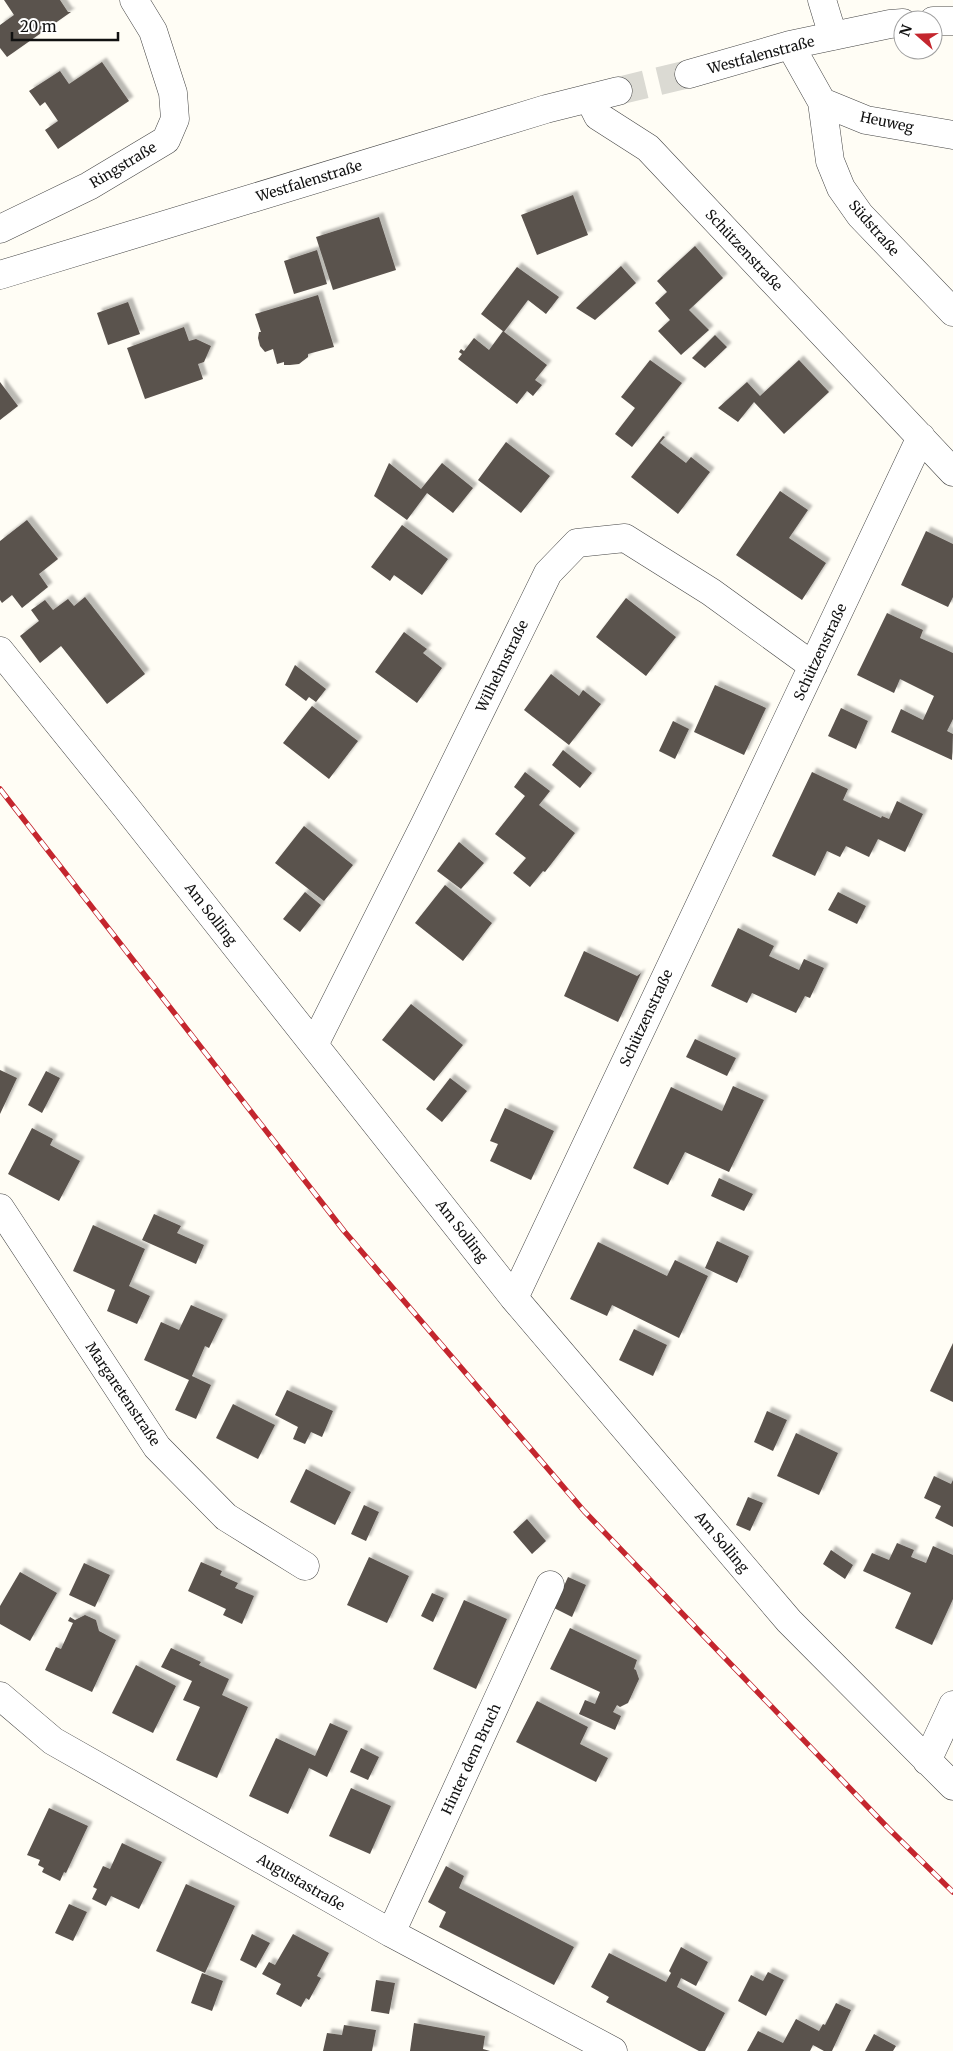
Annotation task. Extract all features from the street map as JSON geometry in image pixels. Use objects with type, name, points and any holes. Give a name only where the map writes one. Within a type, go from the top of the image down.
[{"type":"street","name":"Ringstraße","points":[[0,230],[89,186],[166,140],[175,119],[172,93],[153,31],[134,0]]},
{"type":"street","points":[[822,0],[833,36],[893,25]]},
{"type":"street","name":"Westfalenstraße","points":[[689,74],[790,45],[833,36]]},
{"type":"street","name":"Südstraße","points":[[790,45],[822,102],[830,161],[841,188],[860,215],[953,312]]},
{"type":"street","name":"Westfalenstraße","points":[[0,275],[546,109],[618,91]]},
{"type":"street","name":"Schützenstraße","points":[[514,1298],[920,437],[648,148],[598,116],[589,98]]},
{"type":"street","name":"Heuweg","points":[[822,102],[866,120],[953,135]]},
{"type":"street","points":[[920,437],[953,472]]},
{"type":"street","name":"Wilhelmstraße","points":[[314,1045],[548,573],[578,543],[626,538],[711,592],[813,666]]},
{"type":"street","name":"Am Solling","points":[[0,651],[514,1298],[789,1621],[953,1786]]},
{"type":"street","name":"Margaretenstraße","points":[[0,1208],[157,1447],[226,1517],[305,1566]]},
{"type":"street","name":"Hinter dem Bruch","points":[[391,1933],[550,1585]]},
{"type":"street","name":"Augustastraße","points":[[0,1696],[53,1741],[391,1933],[613,2051]]},
{"type":"street","points":[[927,1761],[953,1705]]},
{"type":"building","points":[[4,0],[60,0],[68,12],[71,12],[7,57],[0,48],[0,25],[14,15]]},
{"type":"building","points":[[102,62],[129,101],[58,149],[45,130],[58,121],[45,102],[40,106],[29,91],[60,71],[69,84]]},
{"type":"building","points":[[573,195],[588,235],[537,255],[521,215]]},
{"type":"building","points":[[379,217],[396,270],[333,290],[316,237]]},
{"type":"building","points":[[695,246],[723,278],[689,310],[709,330],[681,355],[658,331],[670,320],[655,303],[667,292],[657,281]]},
{"type":"building","points":[[317,250],[327,284],[294,294],[284,261]]},
{"type":"building","points":[[621,266],[636,283],[595,320],[576,308]]},
{"type":"building","points":[[517,267],[559,297],[546,314],[528,300],[504,332],[481,314]]},
{"type":"building","points":[[318,295],[334,347],[308,354],[308,357],[299,364],[284,365],[284,362],[277,364],[273,349],[265,352],[260,346],[258,338],[259,332],[261,332],[255,314]]},
{"type":"building","points":[[128,302],[140,334],[108,345],[97,313]]},
{"type":"building","points":[[184,327],[189,341],[196,339],[211,346],[204,362],[198,364],[203,379],[145,399],[127,348]]},
{"type":"building","points":[[503,331],[547,365],[535,380],[542,385],[533,396],[527,391],[517,404],[458,359],[462,354],[459,352],[461,349],[464,351],[474,338],[489,350]]},
{"type":"building","points":[[715,335],[727,347],[705,368],[692,358]]},
{"type":"building","points":[[650,360],[682,383],[632,447],[615,434],[635,408],[621,397]]},
{"type":"building","points":[[799,360],[829,392],[784,434],[754,402],[738,422],[718,408],[747,382],[760,396]]},
{"type":"building","points":[[0,382],[18,406],[0,420]]},
{"type":"building","points":[[663,436],[665,437],[660,443],[686,463],[691,457],[710,472],[678,514],[631,477]]},
{"type":"building","points":[[506,442],[550,476],[521,513],[478,480]]},
{"type":"building","points":[[389,463],[421,489],[442,463],[473,488],[453,513],[427,493],[407,520],[374,496]]},
{"type":"building","points":[[780,491],[808,510],[789,538],[826,563],[802,600],[736,555]]},
{"type":"building","points":[[27,520],[58,559],[39,574],[48,587],[22,608],[12,595],[2,603],[0,600],[0,541]]},
{"type":"building","points":[[402,525],[448,559],[422,595],[394,575],[390,581],[371,567]]},
{"type":"building","points":[[926,531],[953,544],[953,597],[948,607],[901,585]]},
{"type":"building","points":[[85,597],[145,674],[107,704],[61,646],[40,663],[20,636],[39,621],[31,610],[45,600],[53,610],[68,599],[74,606]]},
{"type":"building","points":[[626,598],[676,637],[646,676],[596,637]]},
{"type":"building","points":[[887,613],[923,630],[920,638],[953,653],[953,719],[947,731],[953,734],[952,760],[891,732],[901,709],[923,720],[934,696],[900,679],[894,693],[857,675]]},
{"type":"building","points":[[404,632],[427,649],[423,653],[442,668],[417,703],[375,672]]},
{"type":"building","points":[[295,665],[326,689],[316,702],[309,697],[306,701],[285,685]]},
{"type":"building","points":[[551,674],[579,696],[583,690],[601,704],[569,745],[524,710]]},
{"type":"building","points":[[715,685],[766,708],[744,755],[694,732]]},
{"type":"building","points":[[312,706],[358,741],[329,779],[283,743]]},
{"type":"building","points":[[841,708],[868,721],[856,749],[828,736]]},
{"type":"building","points":[[673,721],[689,729],[675,759],[659,751]]},
{"type":"building","points":[[563,750],[592,773],[580,788],[552,765]]},
{"type":"building","points":[[525,772],[550,791],[539,805],[575,833],[545,872],[543,871],[530,887],[513,873],[526,858],[495,834],[525,796],[514,787]]},
{"type":"building","points":[[812,772],[848,789],[843,800],[881,818],[882,816],[889,819],[897,801],[923,814],[905,852],[878,839],[869,857],[846,846],[840,857],[827,851],[815,876],[772,856]]},
{"type":"building","points":[[304,826],[353,865],[324,901],[275,863]]},
{"type":"building","points":[[459,842],[484,863],[461,889],[437,871]]},
{"type":"building","points":[[445,885],[492,923],[463,961],[415,923]]},
{"type":"building","points":[[305,892],[321,905],[300,932],[283,919]]},
{"type":"building","points":[[838,892],[866,906],[857,924],[828,910]]},
{"type":"building","points":[[738,928],[774,946],[769,956],[799,970],[804,959],[824,968],[810,998],[805,996],[796,1013],[752,993],[747,1003],[711,986]]},
{"type":"building","points":[[584,951],[637,976],[641,973],[618,1022],[564,996]]},
{"type":"building","points":[[411,1004],[463,1045],[434,1081],[382,1040]]},
{"type":"building","points":[[695,1039],[736,1058],[727,1076],[686,1057]]},
{"type":"building","points":[[0,1070],[17,1078],[0,1114]]},
{"type":"building","points":[[46,1071],[60,1078],[42,1113],[28,1105]]},
{"type":"building","points":[[450,1078],[467,1091],[442,1122],[426,1109]]},
{"type":"building","points":[[733,1086],[764,1100],[729,1172],[685,1152],[668,1185],[633,1168],[671,1087],[722,1111]]},
{"type":"building","points":[[505,1108],[554,1131],[531,1180],[490,1161],[498,1144],[490,1141]]},
{"type":"building","points":[[32,1128],[53,1139],[50,1145],[80,1161],[59,1201],[8,1174]]},
{"type":"building","points":[[719,1178],[753,1194],[744,1211],[711,1196]]},
{"type":"building","points":[[154,1214],[181,1226],[177,1233],[204,1245],[196,1264],[142,1240]]},
{"type":"building","points":[[93,1225],[145,1249],[129,1286],[150,1296],[137,1324],[107,1311],[115,1290],[73,1271]]},
{"type":"building","points":[[717,1241],[749,1256],[737,1283],[705,1268]]},
{"type":"building","points":[[598,1242],[667,1276],[675,1260],[708,1276],[679,1338],[612,1305],[607,1316],[570,1299]]},
{"type":"building","points":[[191,1305],[223,1319],[209,1348],[205,1346],[192,1376],[211,1385],[196,1419],[175,1410],[189,1380],[144,1360],[161,1322],[179,1330]]},
{"type":"building","points":[[634,1329],[667,1345],[653,1376],[619,1360]]},
{"type":"building","points":[[953,1343],[953,1402],[930,1391]]},
{"type":"building","points":[[287,1390],[333,1411],[322,1437],[311,1432],[305,1444],[293,1439],[298,1427],[275,1415]]},
{"type":"building","points":[[233,1404],[275,1425],[258,1459],[216,1438]]},
{"type":"building","points":[[767,1411],[787,1420],[773,1451],[754,1442]]},
{"type":"building","points":[[796,1433],[838,1453],[819,1495],[777,1476]]},
{"type":"building","points":[[306,1469],[351,1492],[335,1525],[290,1502]]},
{"type":"building","points":[[934,1476],[951,1484],[953,1480],[953,1527],[935,1518],[941,1506],[924,1498]]},
{"type":"building","points":[[748,1497],[763,1503],[750,1531],[736,1525]]},
{"type":"building","points":[[364,1505],[379,1512],[366,1541],[351,1534]]},
{"type":"building","points":[[527,1519],[546,1541],[532,1554],[513,1532]]},
{"type":"building","points":[[897,1543],[914,1550],[911,1557],[926,1563],[933,1546],[953,1555],[953,1599],[932,1645],[895,1628],[911,1593],[863,1571],[872,1553],[889,1560]]},
{"type":"building","points":[[831,1550],[853,1565],[845,1579],[823,1564]]},
{"type":"building","points":[[369,1557],[409,1576],[387,1623],[347,1605]]},
{"type":"building","points":[[201,1562],[222,1571],[220,1575],[238,1583],[235,1588],[254,1596],[242,1624],[223,1615],[226,1609],[188,1591]]},
{"type":"building","points":[[84,1563],[110,1575],[95,1607],[69,1595]]},
{"type":"building","points":[[20,1572],[57,1593],[30,1641],[0,1624],[0,1606]]},
{"type":"building","points":[[568,1577],[586,1585],[572,1617],[554,1608]]},
{"type":"building","points":[[432,1593],[444,1598],[433,1622],[421,1616]]},
{"type":"building","points":[[464,1600],[507,1619],[476,1689],[433,1669]]},
{"type":"building","points":[[85,1615],[96,1620],[99,1631],[116,1640],[92,1692],[45,1670],[56,1647],[61,1649],[73,1623],[68,1621],[70,1617],[75,1620]]},
{"type":"building","points":[[570,1628],[637,1660],[634,1669],[639,1679],[628,1703],[620,1707],[617,1705],[613,1712],[621,1716],[615,1730],[579,1714],[585,1700],[595,1704],[600,1692],[550,1669]]},
{"type":"building","points":[[171,1648],[201,1662],[199,1665],[229,1679],[222,1695],[248,1707],[217,1778],[176,1760],[200,1707],[183,1700],[192,1681],[161,1667]]},
{"type":"building","points":[[136,1665],[176,1686],[153,1733],[112,1713]]},
{"type":"building","points":[[537,1701],[588,1727],[580,1744],[608,1758],[596,1782],[516,1742]]},
{"type":"building","points":[[330,1723],[348,1731],[327,1777],[309,1768],[288,1814],[249,1796],[276,1738],[315,1756]]},
{"type":"building","points":[[361,1748],[379,1757],[368,1780],[350,1772]]},
{"type":"building","points":[[351,1788],[391,1806],[370,1854],[329,1836]]},
{"type":"building","points":[[49,1808],[88,1826],[66,1873],[64,1872],[60,1881],[42,1872],[44,1868],[38,1865],[40,1860],[27,1855]]},
{"type":"building","points":[[122,1843],[162,1862],[139,1909],[111,1896],[106,1906],[92,1899],[97,1889],[93,1887],[103,1866],[110,1869]]},
{"type":"building","points":[[446,1866],[464,1876],[459,1888],[574,1947],[554,1985],[439,1927],[446,1912],[428,1902]]},
{"type":"building","points":[[186,1884],[235,1906],[205,1973],[156,1951]]},
{"type":"building","points":[[69,1904],[87,1912],[73,1941],[55,1933]]},
{"type":"building","points":[[252,1934],[270,1943],[256,1968],[240,1960]]},
{"type":"building","points":[[293,1934],[329,1953],[317,1976],[321,1978],[309,2000],[306,1998],[301,2007],[276,1994],[281,1984],[262,1974],[269,1962],[275,1965]]},
{"type":"building","points":[[681,1947],[708,1962],[696,1986],[681,1978],[677,1987],[725,2013],[705,2051],[699,2051],[606,2002],[609,1997],[591,1987],[609,1953],[666,1982],[671,1973],[669,1971]]},
{"type":"building","points":[[768,1972],[784,1980],[766,2016],[738,2001],[751,1975],[763,1981]]},
{"type":"building","points":[[202,1973],[223,1981],[212,2011],[191,2003]]},
{"type":"building","points":[[376,1980],[395,1983],[389,2014],[371,2011]]},
{"type":"building","points":[[836,2003],[851,2010],[832,2051],[824,2051],[813,2045],[810,2051],[747,2051],[758,2031],[783,2043],[796,2019],[819,2031],[823,2024],[825,2025]]},
{"type":"building","points":[[414,2023],[485,2036],[483,2049],[490,2051],[410,2051]]},
{"type":"building","points":[[344,2025],[376,2030],[372,2051],[323,2051],[327,2033],[342,2035]]},
{"type":"building","points":[[874,2034],[896,2046],[893,2051],[865,2051]]},
{"type":"tunnel","points":[[618,91],[689,74]]},
{"type":"railway","points":[[0,789],[344,1231],[584,1511],[888,1828],[953,1892]]}]
